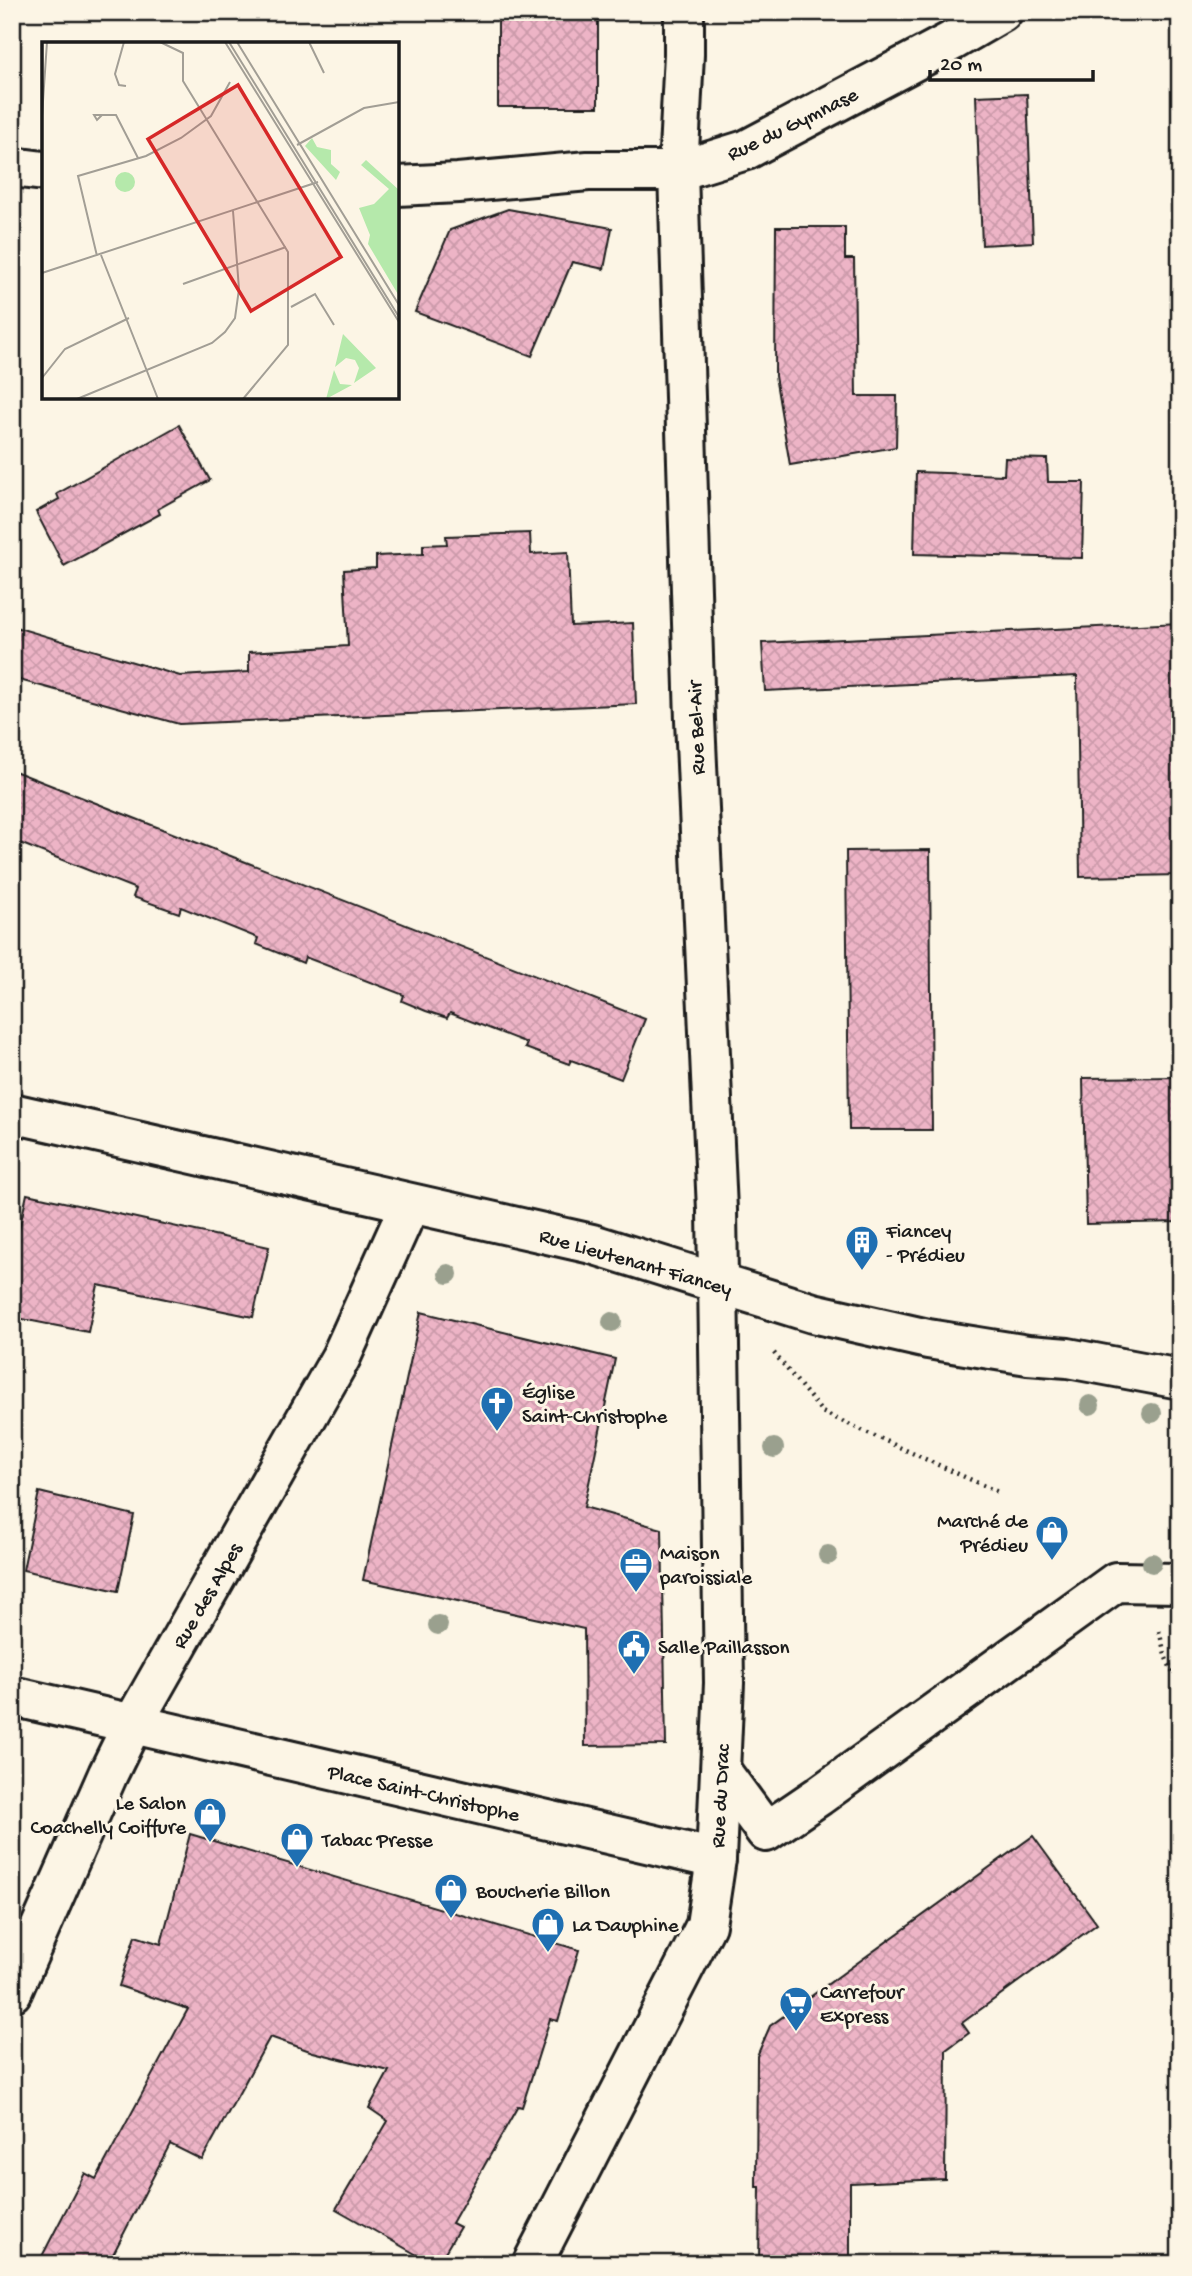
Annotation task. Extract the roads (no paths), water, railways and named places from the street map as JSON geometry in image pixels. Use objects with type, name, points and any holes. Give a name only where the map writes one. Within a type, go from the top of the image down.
[{"type":"street","name":"Rue Bel-Air","points":[[684,12],[678,171],[694,707],[718,1210],[718,1285]]},
{"type":"street","name":"Rue du Gymnase","points":[[399,186],[588,171],[678,171],[746,150],[1002,12]]},
{"type":"street","points":[[12,167],[42,171]]},
{"type":"street","name":"Rue Lieutenant Fiancey","points":[[12,1113],[592,1244],[813,1313],[928,1339],[1028,1355],[1068,1358],[1180,1380]]},
{"type":"street","name":"Rue des Alpes","points":[[12,1992],[132,1725],[341,1357],[410,1204]]},
{"type":"street","name":"Rue du Drac","points":[[532,2264],[706,1925],[716,1859],[724,1684],[718,1285]]},
{"type":"street","points":[[720,1771],[766,1832],[1116,1582],[1180,1583]]},
{"type":"street","name":"Place Saint-Christophe","points":[[12,1696],[716,1859]]},
{"type":"place","name":"Fiancey - Prédieu","points":[[862,1272]]},
{"type":"place","name":"Église Saint-Christophe","points":[[497,1433]]},
{"type":"place","name":"Marché de Prédieu","points":[[1052,1562]]},
{"type":"place","name":"Maison paroissiale","points":[[636,1594]]},
{"type":"place","name":"Salle Paillasson","points":[[634,1676]]},
{"type":"place","name":"Le Salon Coachelly Coiffure","points":[[210,1844]]},
{"type":"place","name":"Tabac Presse","points":[[297,1869]]},
{"type":"place","name":"Boucherie Billon","points":[[451,1920]]},
{"type":"place","name":"La Dauphine","points":[[548,1954]]},
{"type":"place","name":"Carrefour Express","points":[[796,2033]]}]
